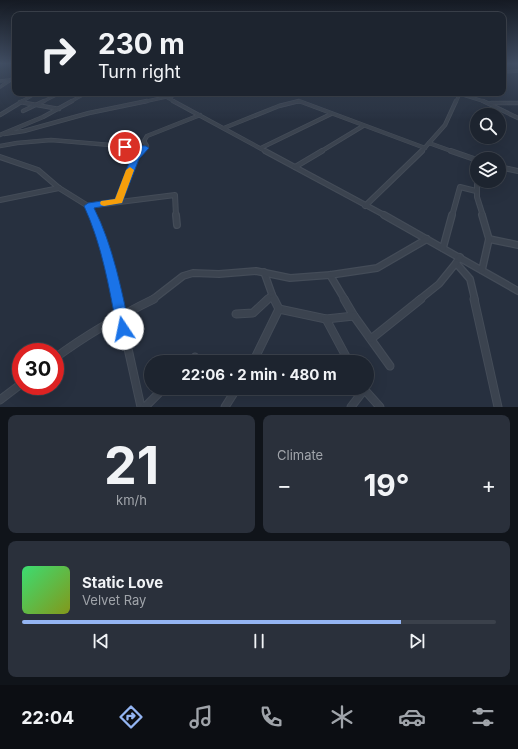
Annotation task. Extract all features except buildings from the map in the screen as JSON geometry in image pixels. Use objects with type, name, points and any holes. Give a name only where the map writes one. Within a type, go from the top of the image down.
[{"type":"street","points":[[0,88],[8,82]]},
{"type":"street","points":[[0,115],[31,96]]},
{"type":"street","points":[[23,111],[54,96]]},
{"type":"street","points":[[2,135],[59,109],[81,96]]},
{"type":"street","points":[[164,96],[427,239],[458,260],[482,270],[518,290]]},
{"type":"street","points":[[2,135],[24,131],[89,113],[168,98],[170,96]]},
{"type":"street","points":[[365,206],[425,148],[445,125],[459,96]]},
{"type":"street","points":[[469,96],[490,103],[518,118]]},
{"type":"street","points":[[224,128],[296,100],[425,148]]},
{"type":"street","points":[[20,102],[59,109]]},
{"type":"street","points":[[490,103],[518,103]]},
{"type":"street","points":[[261,148],[331,114]]},
{"type":"street","points":[[146,148],[147,144],[144,141],[150,134],[200,115]]},
{"type":"street","points":[[295,167],[363,126]]},
{"type":"street","points":[[0,146],[20,142],[59,140],[146,148]]},
{"type":"street","points":[[429,143],[470,158]]},
{"type":"street","points":[[119,201],[135,158],[146,148]]},
{"type":"street","points":[[0,157],[38,170],[60,188],[88,206],[99,227],[141,407]]},
{"type":"street","points":[[506,169],[518,172]]},
{"type":"street","points":[[442,248],[460,187],[476,191]]},
{"type":"street","points":[[0,200],[60,188]]},
{"type":"street","points":[[476,188],[489,240],[482,270]]},
{"type":"street","points":[[88,206],[175,195],[178,224]]},
{"type":"street","points":[[64,351],[82,338],[120,315],[156,298],[183,276],[201,272],[219,274],[256,271],[290,278],[330,276],[377,268],[427,239]]},
{"type":"street","points":[[489,240],[518,245]]},
{"type":"street","points":[[371,339],[439,284],[458,260]]},
{"type":"street","points":[[458,260],[470,280],[498,407]]},
{"type":"street","points":[[264,272],[276,305],[279,308],[326,319],[354,316]]},
{"type":"street","points":[[330,276],[354,316],[390,366]]},
{"type":"street","points":[[236,314],[245,316],[252,314],[272,295]]},
{"type":"street","points":[[256,355],[279,308]]},
{"type":"street","points":[[326,319],[345,355]]},
{"type":"street","points":[[0,400],[12,391]]},
{"type":"street","points":[[144,407],[157,395]]},
{"type":"street","points":[[225,407],[233,395]]},
{"type":"street","points":[[351,407],[360,395]]},
{"type":"street","points":[[369,395],[380,407]]},
{"type":"slow traffic","points":[[104,203],[119,201],[130,170]]},
{"type":"route","points":[[123,329],[112,272],[99,227],[88,206],[119,201],[135,158],[146,148],[125,147]]}]
